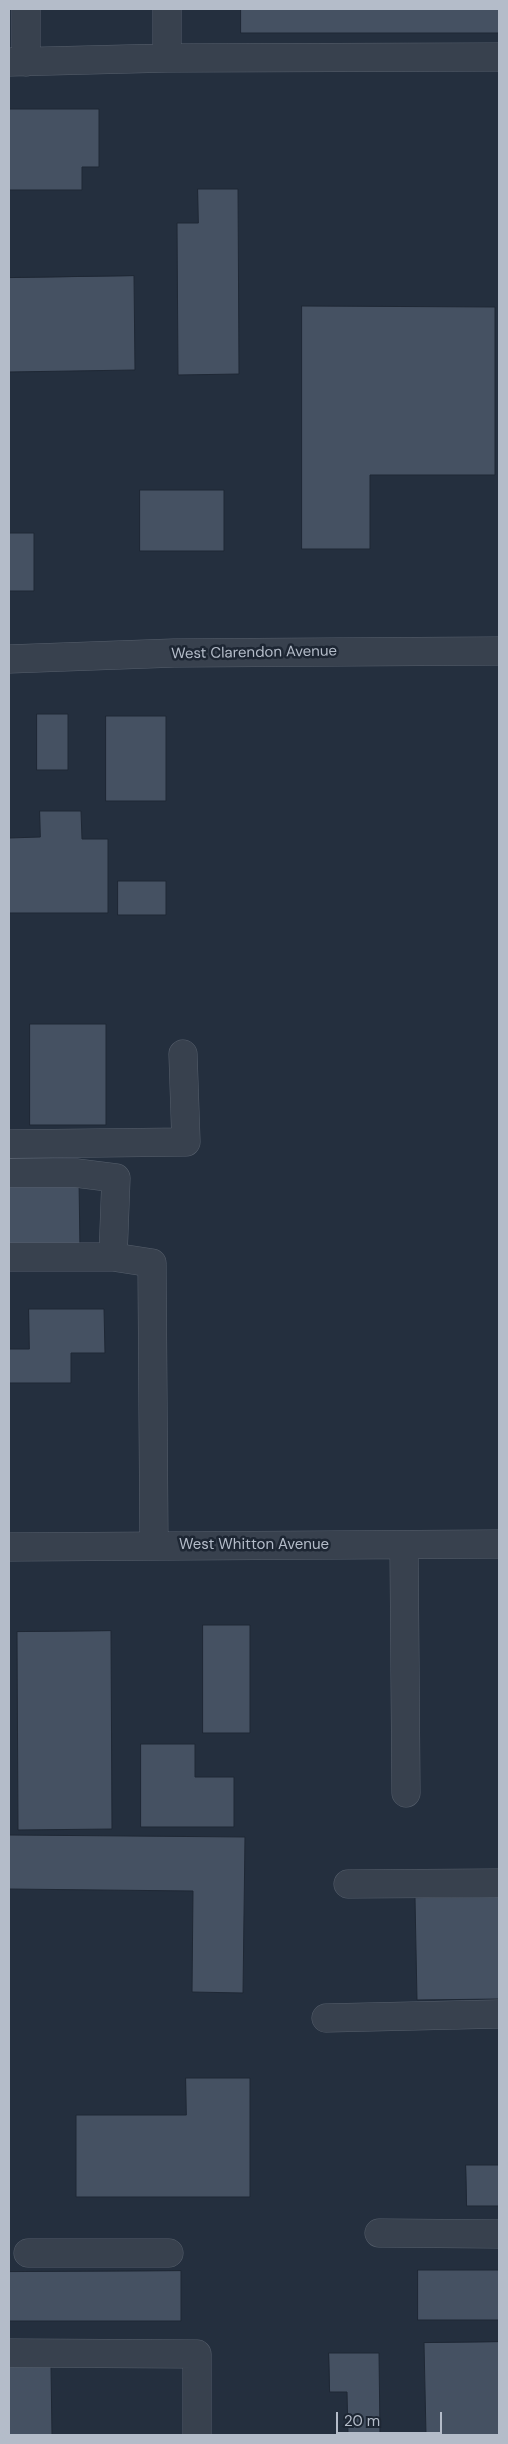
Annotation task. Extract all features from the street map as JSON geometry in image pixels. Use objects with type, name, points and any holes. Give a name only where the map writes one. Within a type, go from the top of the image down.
[{"type":"street","points":[[26,9],[17,62],[167,58],[499,57]]},
{"type":"street","points":[[167,9],[167,58]]},
{"type":"street","name":"West Clarendon Avenue","points":[[9,659],[174,653],[499,650]]},
{"type":"street","points":[[9,1144],[186,1142],[182,1054]]},
{"type":"street","points":[[9,1173],[76,1173],[116,1178],[113,1257]]},
{"type":"street","points":[[9,1256],[113,1257],[152,1263],[154,1546]]},
{"type":"street","name":"West Whitton Avenue","points":[[9,1547],[499,1544]]},
{"type":"street","points":[[404,1545],[406,1793]]},
{"type":"street","points":[[348,1884],[499,1883]]},
{"type":"street","points":[[326,2018],[499,2014]]},
{"type":"street","points":[[379,2232],[499,2234]]},
{"type":"street","points":[[28,2253],[169,2253]]},
{"type":"street","points":[[9,2353],[197,2354],[197,2435]]},
{"type":"building","points":[[241,9],[499,9],[499,33],[241,33]]},
{"type":"building","points":[[9,109],[99,109],[99,167],[82,167],[82,190],[9,190]]},
{"type":"building","points":[[198,189],[238,189],[239,374],[178,375],[177,223],[198,223]]},
{"type":"building","points":[[134,276],[135,370],[9,372],[9,278]]},
{"type":"building","points":[[302,306],[495,307],[495,475],[370,475],[370,549],[302,549]]},
{"type":"building","points":[[140,490],[224,490],[224,551],[140,551]]},
{"type":"building","points":[[9,533],[34,533],[34,591],[9,591]]},
{"type":"building","points":[[37,714],[68,714],[68,770],[37,770]]},
{"type":"building","points":[[106,716],[166,716],[166,801],[106,801]]},
{"type":"building","points":[[40,811],[81,811],[82,839],[108,839],[108,913],[9,913],[9,838],[40,837]]},
{"type":"building","points":[[118,881],[166,881],[166,915],[118,915]]},
{"type":"building","points":[[30,1024],[106,1024],[106,1125],[30,1125]]},
{"type":"building","points":[[9,1179],[79,1179],[80,1251],[9,1251]]},
{"type":"building","points":[[29,1309],[104,1309],[105,1353],[71,1353],[71,1383],[9,1383],[9,1349],[29,1349]]},
{"type":"building","points":[[203,1625],[250,1625],[250,1733],[203,1733]]},
{"type":"building","points":[[111,1631],[112,1829],[18,1830],[17,1632]]},
{"type":"building","points":[[141,1744],[195,1744],[195,1777],[234,1777],[234,1827],[141,1827]]},
{"type":"building","points":[[9,1835],[245,1837],[243,1993],[192,1992],[193,1891],[9,1889]]},
{"type":"building","points":[[499,1897],[499,1999],[417,2000],[415,1898]]},
{"type":"building","points":[[186,2078],[250,2078],[250,2197],[76,2197],[76,2115],[186,2115]]},
{"type":"building","points":[[466,2165],[499,2165],[499,2206],[467,2206]]},
{"type":"building","points":[[418,2270],[499,2270],[499,2320],[418,2320]]},
{"type":"building","points":[[181,2271],[181,2321],[9,2321],[9,2272]]},
{"type":"building","points":[[499,2342],[499,2435],[426,2435],[424,2343]]},
{"type":"building","points":[[329,2353],[379,2353],[380,2435],[348,2435],[347,2392],[330,2392]]},
{"type":"building","points":[[51,2366],[52,2435],[9,2435],[9,2367]]}]
